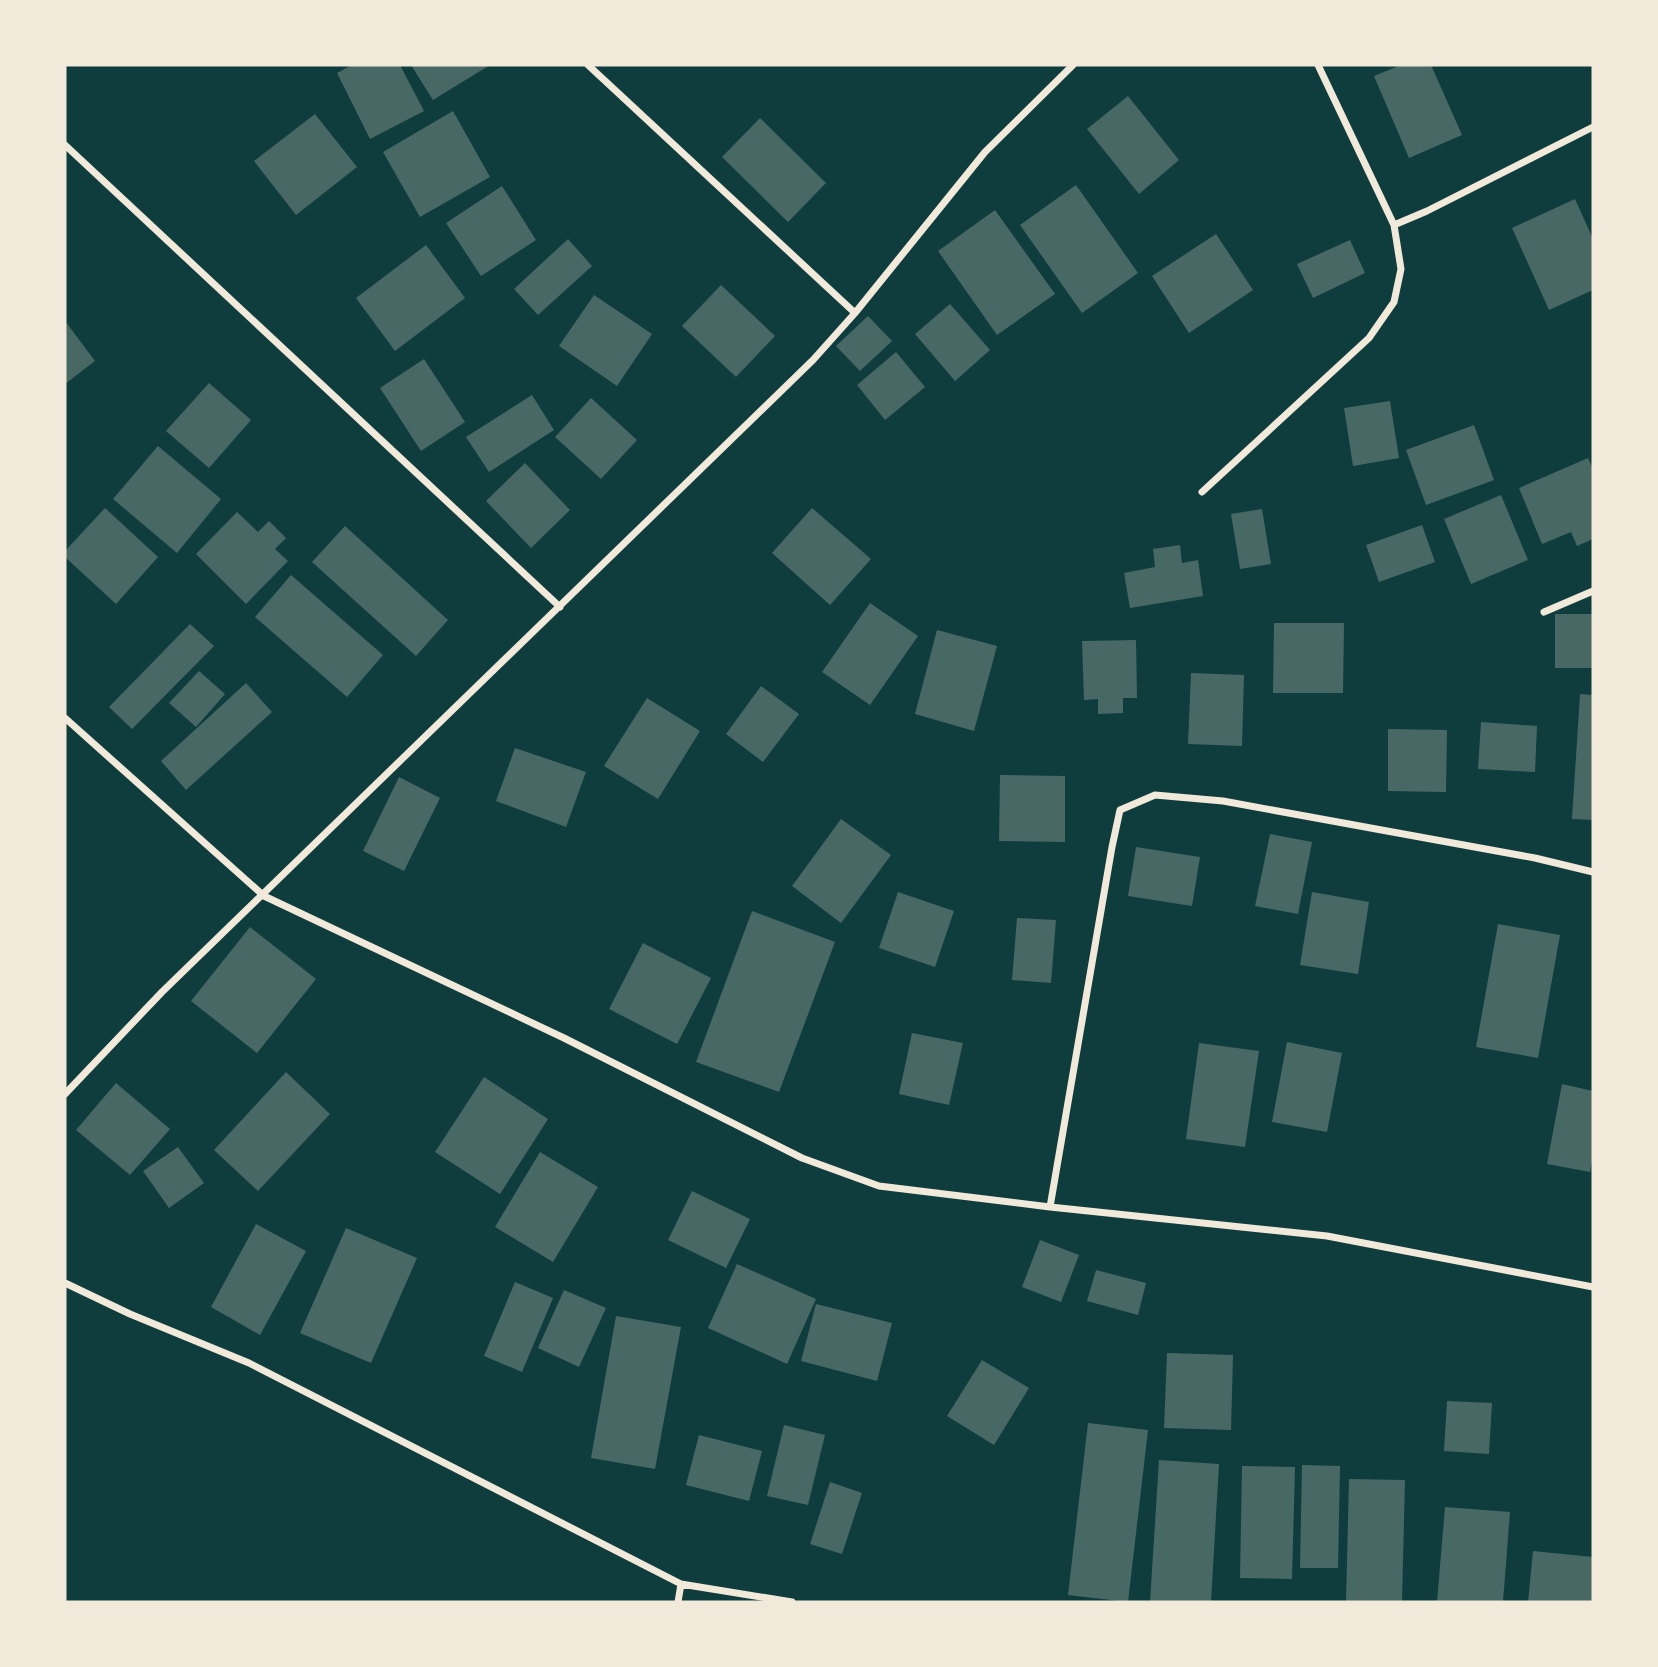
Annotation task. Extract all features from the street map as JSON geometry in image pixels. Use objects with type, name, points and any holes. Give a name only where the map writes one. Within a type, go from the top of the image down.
[{"type":"street","points":[[588,65],[855,313]]},
{"type":"street","points":[[65,1094],[162,992],[264,896],[813,360],[855,313],[985,152],[1073,65]]},
{"type":"street","points":[[1202,492],[1369,338],[1394,302],[1401,270],[1394,225],[1318,65]]},
{"type":"street","points":[[1394,225],[1593,127]]},
{"type":"street","points":[[65,145],[560,607]]},
{"type":"street","points":[[1544,612],[1593,591]]},
{"type":"street","points":[[65,718],[264,896],[564,1038],[802,1158],[879,1186],[1050,1208],[1327,1236],[1593,1287]]},
{"type":"street","points":[[1050,1208],[1120,810],[1154,794],[1223,802],[1535,858],[1593,872]]},
{"type":"street","points":[[65,1283],[130,1314],[249,1363],[681,1584],[792,1602]]},
{"type":"street","points":[[678,1602],[681,1584]]},
{"type":"building","points":[[352,65],[400,65],[424,111],[370,139],[337,73]]},
{"type":"building","points":[[411,65],[490,65],[433,100]]},
{"type":"building","points":[[1401,65],[1431,65],[1462,135],[1409,158],[1374,76]]},
{"type":"building","points":[[1128,96],[1179,160],[1139,194],[1087,129]]},
{"type":"building","points":[[453,111],[490,177],[420,217],[383,152]]},
{"type":"building","points":[[315,114],[357,167],[296,215],[254,161]]},
{"type":"building","points":[[760,118],[826,183],[788,222],[722,157]]},
{"type":"building","points":[[1076,185],[1138,273],[1082,313],[1020,225]]},
{"type":"building","points":[[502,186],[536,240],[481,276],[446,223]]},
{"type":"building","points":[[1575,199],[1593,239],[1593,290],[1549,310],[1512,228]]},
{"type":"building","points":[[995,210],[1055,294],[997,335],[938,251]]},
{"type":"building","points":[[1216,234],[1253,290],[1189,333],[1152,276]]},
{"type":"building","points":[[568,239],[592,266],[538,315],[514,289]]},
{"type":"building","points":[[1350,240],[1365,273],[1313,298],[1297,264]]},
{"type":"building","points":[[426,245],[465,298],[395,351],[356,298]]},
{"type":"building","points":[[721,285],[775,336],[736,377],[682,326]]},
{"type":"building","points":[[594,295],[652,334],[617,386],[559,346]]},
{"type":"building","points":[[950,304],[990,350],[955,381],[915,334]]},
{"type":"building","points":[[868,316],[892,341],[860,371],[836,346]]},
{"type":"building","points":[[65,321],[95,361],[65,384]]},
{"type":"building","points":[[896,352],[925,387],[885,420],[857,385]]},
{"type":"building","points":[[424,359],[465,422],[421,451],[380,388]]},
{"type":"building","points":[[209,383],[251,420],[209,468],[166,431]]},
{"type":"building","points":[[532,395],[554,430],[489,472],[466,437]]},
{"type":"building","points":[[591,398],[637,440],[601,479],[555,437]]},
{"type":"building","points":[[1390,401],[1399,458],[1353,466],[1344,408]]},
{"type":"building","points":[[1474,425],[1494,480],[1426,505],[1406,450]]},
{"type":"building","points":[[158,446],[221,499],[177,553],[113,499]]},
{"type":"building","points":[[1588,458],[1593,469],[1593,539],[1577,546],[1571,532],[1542,544],[1519,488]]},
{"type":"building","points":[[525,463],[570,510],[531,548],[486,501]]},
{"type":"building","points":[[1501,495],[1528,560],[1471,584],[1444,519]]},
{"type":"building","points":[[105,508],[158,557],[116,604],[65,557],[65,551]]},
{"type":"building","points":[[812,508],[871,559],[830,605],[772,553]]},
{"type":"building","points":[[1262,509],[1271,564],[1240,569],[1231,514]]},
{"type":"building","points":[[237,512],[258,532],[269,521],[286,538],[275,549],[288,561],[246,604],[196,554]]},
{"type":"building","points":[[1422,525],[1435,562],[1379,582],[1366,545]]},
{"type":"building","points":[[345,526],[448,620],[416,656],[312,562]]},
{"type":"building","points":[[1180,545],[1182,563],[1198,560],[1203,596],[1130,608],[1124,573],[1155,567],[1153,549]]},
{"type":"building","points":[[291,575],[383,655],[347,697],[255,617]]},
{"type":"building","points":[[870,603],[918,636],[870,705],[822,672]]},
{"type":"building","points":[[1555,614],[1593,614],[1593,668],[1555,668]]},
{"type":"building","points":[[1274,623],[1344,623],[1343,693],[1273,693]]},
{"type":"building","points":[[190,624],[214,646],[132,729],[109,707]]},
{"type":"building","points":[[937,630],[997,646],[974,731],[915,714]]},
{"type":"building","points":[[1136,640],[1137,698],[1123,698],[1123,713],[1098,714],[1098,699],[1084,700],[1082,641]]},
{"type":"building","points":[[199,671],[225,694],[196,727],[169,703]]},
{"type":"building","points":[[1191,673],[1244,675],[1242,746],[1188,744]]},
{"type":"building","points":[[246,683],[272,712],[186,790],[161,761]]},
{"type":"building","points":[[761,686],[799,714],[763,762],[726,734]]},
{"type":"building","points":[[1580,694],[1593,695],[1593,820],[1572,819]]},
{"type":"building","points":[[647,698],[700,731],[658,799],[604,766]]},
{"type":"building","points":[[1481,722],[1537,726],[1535,772],[1478,769]]},
{"type":"building","points":[[1388,729],[1447,730],[1446,792],[1388,791]]},
{"type":"building","points":[[515,748],[586,772],[566,827],[496,801]]},
{"type":"building","points":[[1000,775],[1065,776],[1065,842],[999,841]]},
{"type":"building","points":[[399,777],[440,798],[404,871],[363,851]]},
{"type":"building","points":[[841,819],[891,855],[841,923],[792,886]]},
{"type":"building","points":[[1270,834],[1312,842],[1298,914],[1255,906]]},
{"type":"building","points":[[1136,847],[1200,857],[1192,906],[1128,896]]},
{"type":"building","points":[[898,892],[954,911],[935,967],[879,948]]},
{"type":"building","points":[[1312,892],[1369,902],[1358,974],[1300,965]]},
{"type":"building","points":[[752,911],[835,942],[779,1092],[696,1062]]},
{"type":"building","points":[[1017,918],[1056,920],[1051,983],[1012,980]]},
{"type":"building","points":[[1498,924],[1560,935],[1538,1058],[1476,1047]]},
{"type":"building","points":[[250,927],[316,979],[257,1053],[191,1001]]},
{"type":"building","points":[[643,943],[711,978],[677,1044],[609,1009]]},
{"type":"building","points":[[912,1033],[963,1043],[949,1105],[899,1094]]},
{"type":"building","points":[[1287,1042],[1342,1053],[1327,1132],[1272,1122]]},
{"type":"building","points":[[1199,1043],[1259,1051],[1245,1147],[1186,1139]]},
{"type":"building","points":[[286,1072],[330,1114],[258,1191],[214,1150]]},
{"type":"building","points":[[484,1077],[548,1119],[500,1194],[435,1152]]},
{"type":"building","points":[[116,1083],[170,1129],[130,1175],[76,1130]]},
{"type":"building","points":[[1562,1084],[1593,1091],[1593,1155],[1590,1172],[1547,1164]]},
{"type":"building","points":[[178,1147],[204,1183],[169,1208],[143,1171]]},
{"type":"building","points":[[540,1152],[598,1187],[553,1262],[495,1227]]},
{"type":"building","points":[[692,1191],[750,1219],[726,1268],[668,1240]]},
{"type":"building","points":[[256,1224],[306,1251],[260,1335],[211,1307]]},
{"type":"building","points":[[346,1228],[417,1258],[371,1363],[300,1333]]},
{"type":"building","points":[[1040,1240],[1079,1255],[1061,1302],[1022,1287]]},
{"type":"building","points":[[737,1264],[816,1299],[787,1364],[708,1328]]},
{"type":"building","points":[[1096,1270],[1146,1283],[1138,1315],[1087,1301]]},
{"type":"building","points":[[515,1282],[553,1298],[522,1372],[484,1356]]},
{"type":"building","points":[[564,1290],[606,1308],[579,1367],[538,1348]]},
{"type":"building","points":[[816,1304],[892,1323],[877,1381],[801,1361]]},
{"type":"building","points":[[616,1316],[681,1327],[655,1469],[591,1458]]},
{"type":"building","points":[[1167,1353],[1233,1355],[1231,1430],[1164,1428]]},
{"type":"building","points":[[982,1360],[1029,1388],[994,1445],[947,1416]]},
{"type":"building","points":[[1447,1401],[1492,1403],[1489,1454],[1444,1451]]},
{"type":"building","points":[[1088,1423],[1148,1430],[1128,1602],[1068,1595]]},
{"type":"building","points":[[784,1425],[825,1435],[808,1505],[767,1496]]},
{"type":"building","points":[[699,1435],[762,1451],[749,1501],[686,1485]]},
{"type":"building","points":[[1159,1460],[1219,1464],[1211,1602],[1150,1602]]},
{"type":"building","points":[[1302,1465],[1340,1466],[1338,1568],[1300,1568]]},
{"type":"building","points":[[1242,1466],[1295,1467],[1292,1579],[1240,1578]]},
{"type":"building","points":[[1349,1479],[1405,1480],[1402,1602],[1346,1602]]},
{"type":"building","points":[[830,1482],[862,1493],[842,1554],[810,1544]]},
{"type":"building","points":[[1445,1507],[1510,1512],[1503,1602],[1437,1602]]},
{"type":"building","points":[[1533,1551],[1593,1557],[1592,1602],[1528,1602]]}]
